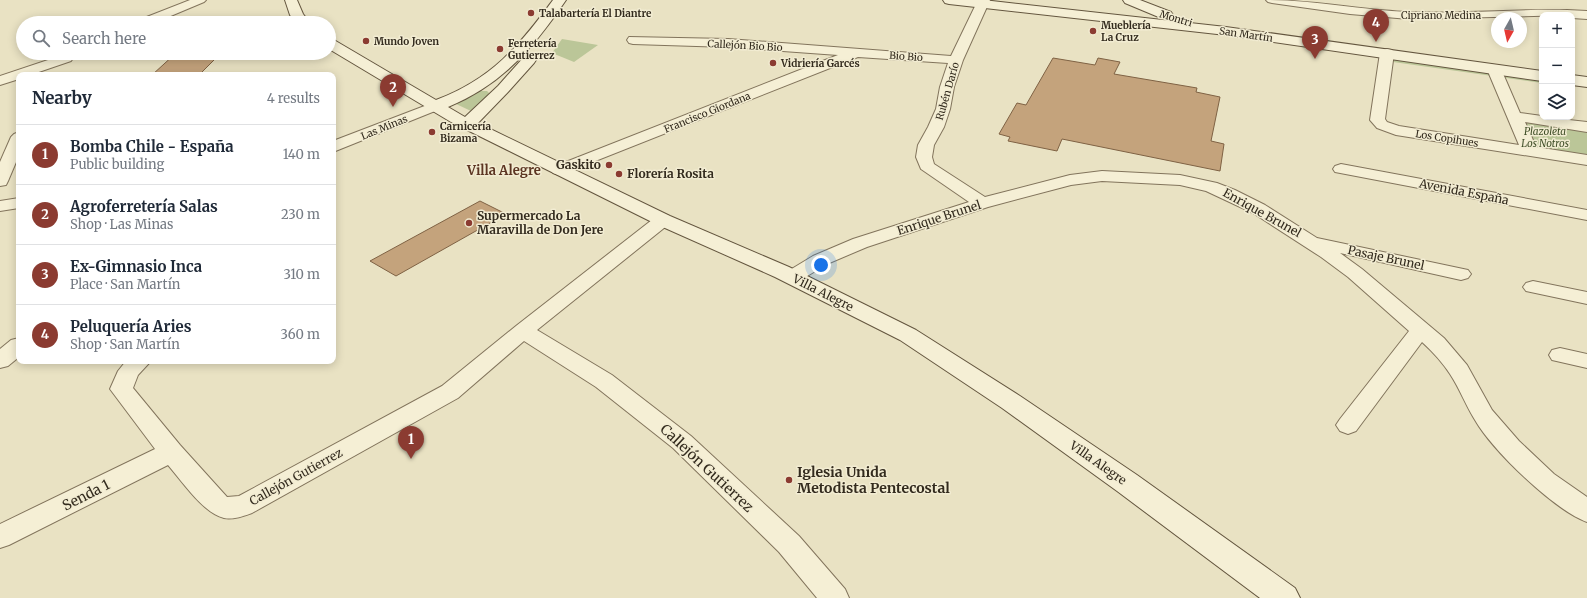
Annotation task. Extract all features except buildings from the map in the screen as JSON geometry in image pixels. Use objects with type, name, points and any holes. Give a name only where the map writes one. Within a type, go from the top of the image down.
[{"type":"main road","points":[[291,0],[298,16]]},
{"type":"main road","points":[[435,106],[479,85],[500,70],[515,56],[560,0]]},
{"type":"main road","points":[[467,124],[503,89],[532,56],[574,0]]},
{"type":"main road","name":"San Martín","points":[[949,0],[983,2],[1226,31],[1539,76]]},
{"type":"main road","name":"Montri","points":[[1128,0],[1158,12],[1226,31]]},
{"type":"main road","points":[[1144,21],[1159,19],[1160,15],[1158,12]]},
{"type":"main road","name":"Villa Alegre","points":[[336,47],[467,124],[663,220],[792,277],[908,335],[1004,398],[1127,483],[1284,598]]},
{"type":"main road","points":[[1575,80],[1587,82]]},
{"type":"main road","points":[[479,85],[503,89]]},
{"type":"street","points":[[160,16],[200,0]]},
{"type":"street","name":"Cipriano Medina","points":[[1272,0],[1402,15],[1587,15]]},
{"type":"street","name":"Rubén Darío","points":[[982,203],[927,166],[924,157],[926,145],[943,109],[947,87],[956,60],[983,2]]},
{"type":"street","name":"Callejón Bio Bio","points":[[633,40],[728,43],[856,53]]},
{"type":"street","name":"Bio Bio","points":[[856,53],[956,60]]},
{"type":"street","name":"Francisco Giordana","points":[[559,170],[856,53]]},
{"type":"street","name":"Los Copihues","points":[[1387,53],[1377,120],[1382,125],[1396,130],[1587,160]]},
{"type":"street","points":[[26,72],[60,60]]},
{"type":"street","points":[[51,72],[67,60]]},
{"type":"street","points":[[1494,69],[1530,151]]},
{"type":"street","points":[[0,81],[16,75]]},
{"type":"street","name":"Las Minas","points":[[336,146],[435,106]]},
{"type":"street","points":[[1514,116],[1587,127]]},
{"type":"street","points":[[1,176],[16,146]]},
{"type":"street","name":"Avenida España","points":[[1341,169],[1587,215]]},
{"type":"street","name":"Enrique Brunel","points":[[792,277],[820,260],[860,243],[982,203],[1056,183],[1086,178],[1118,176],[1180,180],[1211,187],[1229,194],[1280,221],[1311,241],[1355,273],[1421,329],[1436,342],[1459,370],[1484,416],[1510,448],[1545,480],[1587,511]]},
{"type":"street","points":[[0,206],[16,203]]},
{"type":"street","name":"Callejón Gutierrez","points":[[137,364],[129,371],[121,389],[171,452],[218,504],[226,508],[243,506],[450,392],[523,331],[663,220]]},
{"type":"street","name":"Pasaje Brunel","points":[[1311,241],[1461,274]]},
{"type":"street","points":[[1534,287],[1587,298]]},
{"type":"street","points":[[1348,425],[1421,329]]},
{"type":"street","name":"Callejón Gutierrez","points":[[523,331],[604,380],[682,442],[789,544],[835,598]]},
{"type":"street","points":[[0,361],[16,348]]},
{"type":"street","points":[[1560,355],[1587,361]]},
{"type":"street","name":"Senda 1","points":[[0,537],[171,452]]},
{"type":"green space","points":[[562,39],[598,45],[574,62],[552,53]]},
{"type":"green space","points":[[1386,57],[1539,79],[1539,83],[1386,61]]},
{"type":"green space","points":[[480,91],[487,91],[490,94],[471,111],[454,103]]},
{"type":"green space","name":"Plazoleta Los Notros","points":[[1523,120],[1587,130],[1587,156],[1533,148]]},
{"type":"place","name":"Talabartería El Diantre","points":[[531,13]]},
{"type":"place","name":"Mueblería La Cruz","points":[[1093,31]]},
{"type":"place","name":"Mundo Joven","points":[[366,41]]},
{"type":"place","name":"Peluquería Aries","points":[[1376,42]]},
{"type":"place","name":"Ferretería Gutierrez","points":[[500,49]]},
{"type":"place","name":"Ex-Gimnasio Inca","points":[[1315,59]]},
{"type":"place","name":"Vidriería Garcés","points":[[773,63]]},
{"type":"place","name":"Agroferretería Salas","points":[[393,107]]},
{"type":"place","name":"Carnicería Bizama","points":[[432,132]]},
{"type":"place","name":"Gaskito","points":[[609,165]]},
{"type":"place","name":"Florería Rosita","points":[[619,174]]},
{"type":"place","name":"Supermercado La Maravilla de Don Jere","points":[[469,223]]},
{"type":"place","name":"Bomba Chile - España","points":[[411,459]]},
{"type":"place","name":"Iglesia Unida Metodista Pentecostal","points":[[789,480]]},
{"type":"district","name":"Villa Alegre","points":[[504,170]]}]
